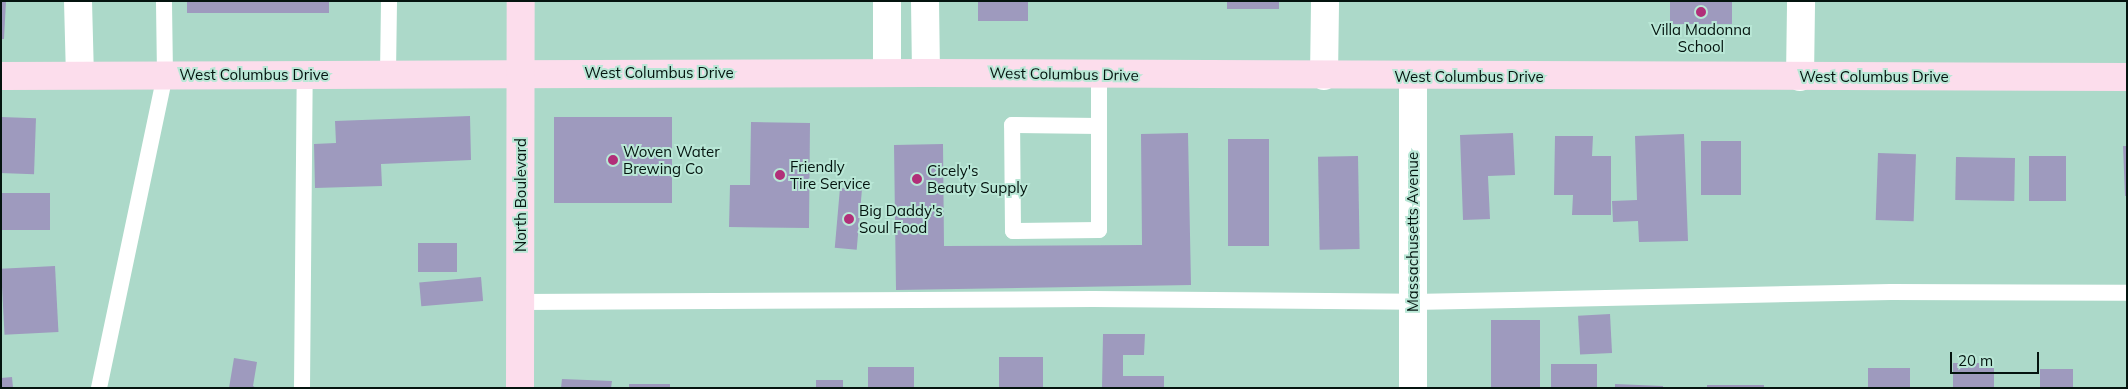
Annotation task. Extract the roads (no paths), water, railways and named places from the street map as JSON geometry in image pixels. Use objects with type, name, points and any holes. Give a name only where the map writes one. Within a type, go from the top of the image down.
[{"type":"main road","name":"North Boulevard","points":[[520,388],[521,1]]},
{"type":"main road","name":"West Columbus Drive","points":[[1,76],[926,73],[1324,76],[2127,77]]},
{"type":"street","points":[[78,1],[80,76]]},
{"type":"street","points":[[887,1],[887,73]]},
{"type":"street","points":[[925,1],[926,73]]},
{"type":"street","points":[[1324,76],[1325,1]]},
{"type":"street","points":[[1800,1],[1800,77]]},
{"type":"street","name":"Massachusetts Avenue","points":[[1413,76],[1413,388]]},
{"type":"lane","points":[[99,388],[165,75],[164,1]]},
{"type":"lane","points":[[388,1],[388,74]]},
{"type":"lane","points":[[302,388],[305,74]]},
{"type":"lane","points":[[1099,75],[1100,126],[1099,230],[1013,231],[1012,125],[1100,126]]},
{"type":"lane","points":[[520,302],[1093,299],[1413,302],[1881,292],[2127,293]]},
{"type":"place","name":"Villa Madonna School","points":[[1701,12]]},
{"type":"place","name":"Woven Water Brewing Co","points":[[613,160]]},
{"type":"place","name":"Friendly Tire Service","points":[[780,175]]},
{"type":"place","name":"Cicely's Beauty Supply","points":[[917,179]]},
{"type":"place","name":"Big Daddy's Soul Food","points":[[849,219]]}]
